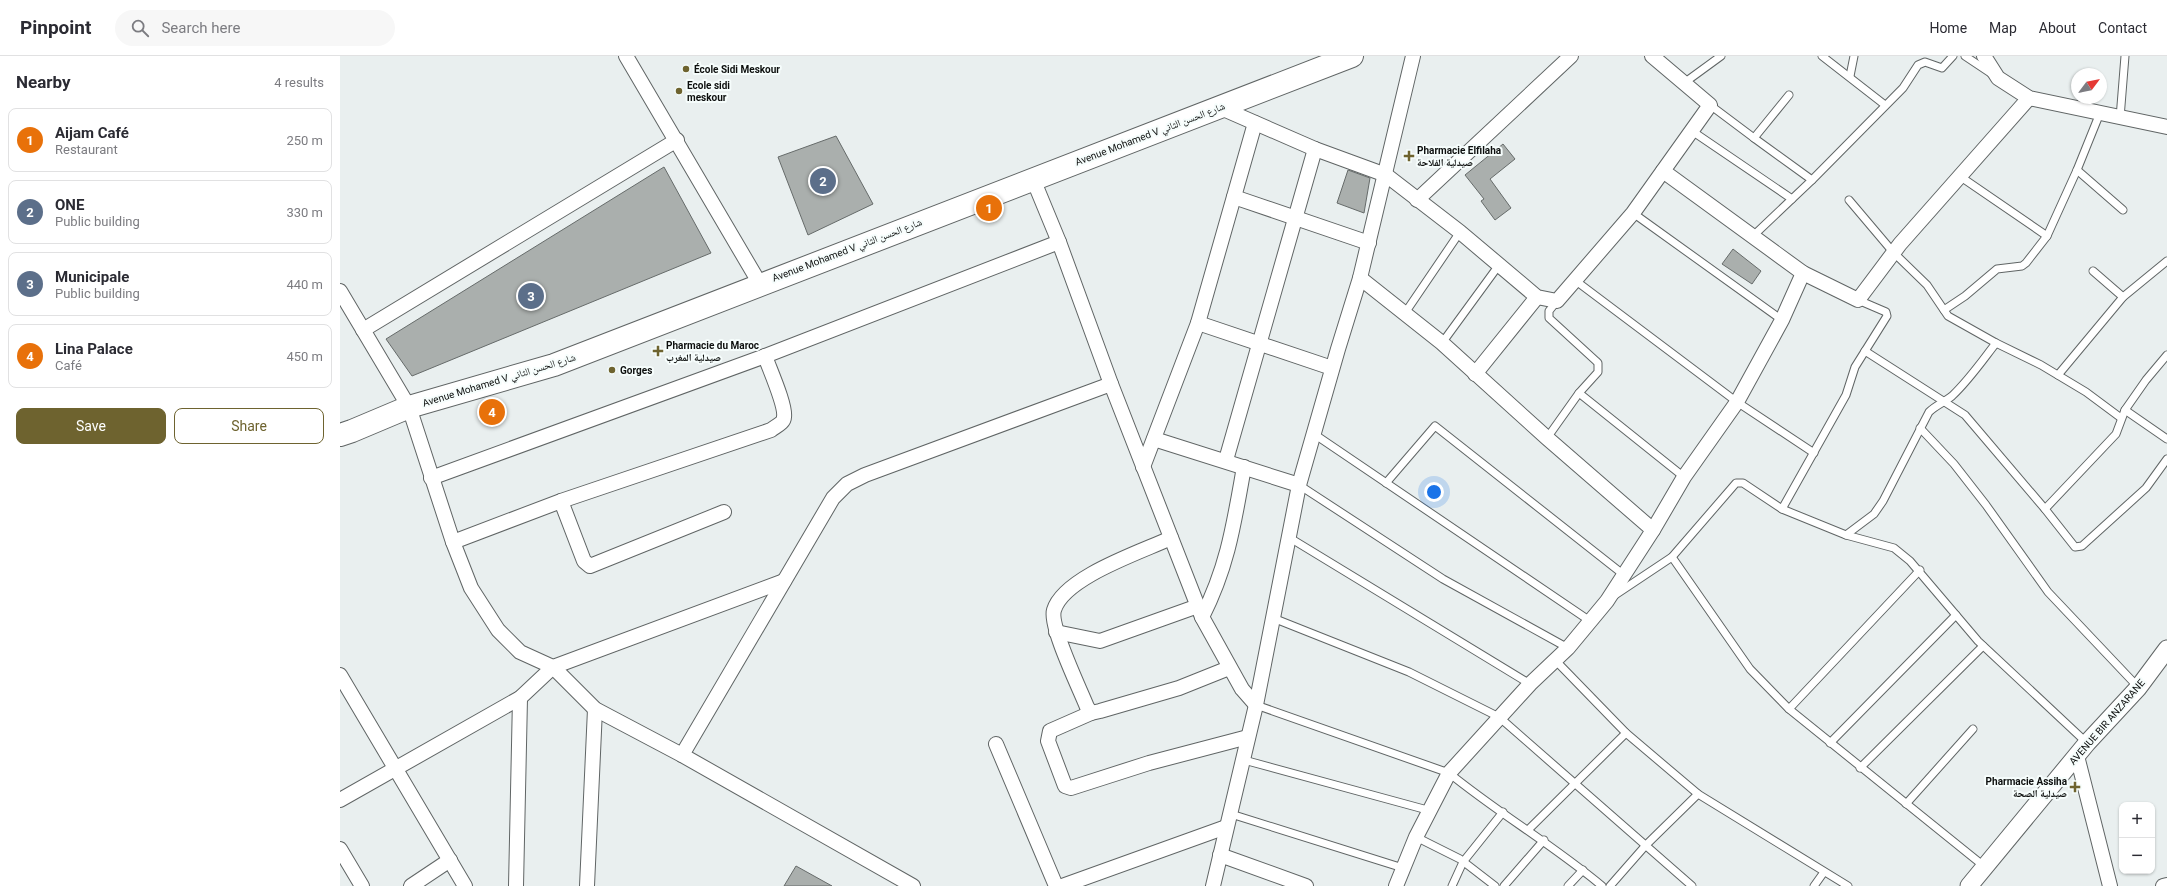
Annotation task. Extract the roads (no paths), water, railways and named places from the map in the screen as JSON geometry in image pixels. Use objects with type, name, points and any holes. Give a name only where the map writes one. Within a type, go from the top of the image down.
[{"type":"main road","name":"Avenue Mohamed V شارع الحسن الثاني","points":[[340,435],[352,432],[409,407],[554,365],[1033,178],[1221,108],[1352,56]]},
{"type":"street","points":[[626,56],[677,140],[760,284]]},
{"type":"street","points":[[1213,886],[1256,705],[1290,538],[1299,485],[1332,368],[1360,278],[1386,175],[1413,56]]},
{"type":"street","points":[[1417,200],[1571,56]]},
{"type":"street","points":[[1221,108],[1315,149],[1386,175],[1460,232],[1537,297],[1558,301],[1633,213],[1710,105],[1652,56]]},
{"type":"street","points":[[1984,56],[1998,78],[2029,98],[2167,127]]},
{"type":"street","points":[[1663,171],[1802,273],[1858,300],[1893,252],[1961,177],[2029,98]]},
{"type":"street","points":[[1143,467],[1198,323],[1255,123]]},
{"type":"street","points":[[363,330],[677,140]]},
{"type":"street","points":[[1226,460],[1315,149]]},
{"type":"street","points":[[1033,178],[1059,242],[1111,384],[1200,612],[1229,668],[1242,689],[1256,705]]},
{"type":"street","points":[[1234,197],[1369,242]]},
{"type":"street","points":[[431,478],[765,356],[1059,242]]},
{"type":"street","points":[[1396,886],[1416,837],[1431,812],[1449,773],[1530,684],[1568,648],[1607,601],[1653,530],[1684,478],[1737,402],[1782,320],[1802,273]]},
{"type":"street","points":[[1360,278],[1442,343],[1547,438],[1653,530]]},
{"type":"street","points":[[340,291],[409,407],[431,478],[471,588],[498,630],[520,652],[553,667],[595,709],[682,755],[913,886]]},
{"type":"street","points":[[1475,374],[1537,297]]},
{"type":"street","points":[[1198,323],[1332,368]]},
{"type":"street","points":[[453,542],[560,501],[771,430],[780,424],[784,418],[784,408],[765,356]]},
{"type":"street","points":[[682,755],[833,498],[847,484],[864,475],[1111,384]]},
{"type":"street","points":[[1154,439],[1226,460],[1299,485]]},
{"type":"street","points":[[1056,632],[1100,641],[1200,612],[1215,592],[1230,547],[1244,467]]},
{"type":"street","points":[[560,501],[584,562],[590,566],[724,512]]},
{"type":"street","points":[[1090,713],[1056,632],[1053,610],[1065,591],[1095,571],[1171,538]]},
{"type":"street","points":[[340,800],[520,698],[553,667],[784,581]]},
{"type":"street","name":"AVENUE BIR ANZARANE","points":[[1969,886],[1986,868],[2082,749],[2138,688],[2167,649]]},
{"type":"street","points":[[1229,668],[1179,688],[1090,713],[1050,731],[1048,741],[1065,786],[1071,788],[1156,761],[1248,737]]},
{"type":"street","points":[[340,675],[397,768],[465,886]]},
{"type":"street","points":[[516,886],[520,698]]},
{"type":"street","points":[[587,886],[595,709]]},
{"type":"street","points":[[996,744],[1056,886]]},
{"type":"street","points":[[2082,749],[2110,886]]},
{"type":"street","points":[[1062,886],[1226,827]]},
{"type":"street","points":[[340,849],[362,886]]},
{"type":"street","points":[[1220,855],[1306,886]]},
{"type":"street","points":[[411,886],[450,860]]},
{"type":"street","points":[[2163,886],[2167,885]]},
{"type":"lane","points":[[1684,83],[1721,56]]},
{"type":"lane","points":[[1822,56],[1850,76],[1885,105]]},
{"type":"lane","points":[[1850,76],[1854,56]]},
{"type":"lane","points":[[1753,236],[1812,180],[1903,88],[1921,62],[1942,68],[1953,56]]},
{"type":"lane","points":[[1965,56],[1998,78]]},
{"type":"lane","points":[[2120,118],[2125,56]]},
{"type":"lane","points":[[1754,138],[1789,95]]},
{"type":"lane","points":[[1710,105],[1812,180]]},
{"type":"lane","points":[[1944,310],[1965,296],[1998,269],[2022,266],[2026,264],[2047,236],[2077,170],[2100,113]]},
{"type":"lane","points":[[1692,131],[1792,199]]},
{"type":"lane","points":[[2077,170],[2123,210]]},
{"type":"lane","points":[[1961,177],[2047,236]]},
{"type":"lane","points":[[1849,200],[1893,252],[1927,285],[1948,316],[2058,375],[2121,418]]},
{"type":"lane","points":[[1633,213],[1782,320]]},
{"type":"lane","points":[[1406,313],[1460,232]]},
{"type":"lane","points":[[2058,375],[2123,297],[2167,261]]},
{"type":"lane","points":[[1442,343],[1500,265]]},
{"type":"lane","points":[[2093,271],[2123,297]]},
{"type":"lane","points":[[1576,281],[1737,402],[1814,453]]},
{"type":"lane","points":[[1782,509],[1846,394],[1850,377],[1888,314],[1858,300]]},
{"type":"lane","points":[[1547,438],[1579,393],[1598,372],[1598,363],[1549,318],[1548,314],[1558,301]]},
{"type":"lane","points":[[1846,535],[1874,514],[1883,501],[1920,428],[1934,407],[1946,401],[1962,386],[1996,343]]},
{"type":"lane","points":[[1865,351],[1946,401],[1965,415],[2045,509],[2074,547],[2079,548],[2146,488],[2167,459]]},
{"type":"lane","points":[[2045,509],[2116,434],[2125,410],[2146,380],[2167,355]]},
{"type":"lane","points":[[1579,393],[1684,478]]},
{"type":"lane","points":[[2125,410],[2167,439]]},
{"type":"lane","points":[[1386,483],[1435,426],[1624,575]]},
{"type":"lane","points":[[1920,428],[1954,464],[1986,505],[2048,592],[2138,688]]},
{"type":"lane","points":[[1314,434],[1590,621]]},
{"type":"lane","points":[[1607,601],[1672,557],[1736,483],[1743,483],[1782,509],[1846,535],[1894,548],[1920,570],[1983,646],[2082,749]]},
{"type":"lane","points":[[1299,485],[1443,579],[1568,648]]},
{"type":"lane","points":[[1290,538],[1530,684]]},
{"type":"lane","points":[[1672,557],[1750,669],[1789,709],[1860,768],[1986,868]]},
{"type":"lane","points":[[1789,709],[1920,570]]},
{"type":"lane","points":[[1830,743],[1956,615]]},
{"type":"lane","points":[[1273,618],[1409,672],[1499,718],[1692,886]]},
{"type":"lane","points":[[1860,768],[1983,646]]},
{"type":"lane","points":[[1556,660],[1626,733],[1698,794],[1848,886]]},
{"type":"lane","points":[[1256,705],[1449,773],[1544,840],[1602,886]]},
{"type":"lane","points":[[1906,804],[1973,729]]},
{"type":"lane","points":[[1528,830],[1574,782],[1626,733]]},
{"type":"lane","points":[[1244,760],[1431,812]]},
{"type":"lane","points":[[1610,886],[1646,845],[1698,794]]},
{"type":"lane","points":[[1452,886],[1463,862],[1503,812]]},
{"type":"lane","points":[[1230,814],[1403,868]]},
{"type":"lane","points":[[1416,837],[1463,862],[1495,886]]},
{"type":"lane","points":[[1504,886],[1544,840]]},
{"type":"lane","points":[[1568,886],[1583,870]]},
{"type":"lane","points":[[1814,886],[1824,872]]},
{"type":"place","name":"École Sidi Meskour","points":[[686,69]]},
{"type":"place","name":"Ecole sidi meskour","points":[[679,91]]},
{"type":"place","name":"Pharmacie Elfilaha صيدلية الفلاحة","points":[[1409,156]]},
{"type":"place","name":"ONE","points":[[823,181]]},
{"type":"place","name":"Aijam Café","points":[[989,208]]},
{"type":"place","name":"Municipale","points":[[531,296]]},
{"type":"place","name":"Pharmacie du Maroc صيدلية المغرب","points":[[658,351]]},
{"type":"place","name":"Gorges","points":[[612,370]]},
{"type":"place","name":"Lina Palace","points":[[492,412]]},
{"type":"place","name":"Pharmacie Assiha صيدلية الصحة","points":[[2075,787]]}]
